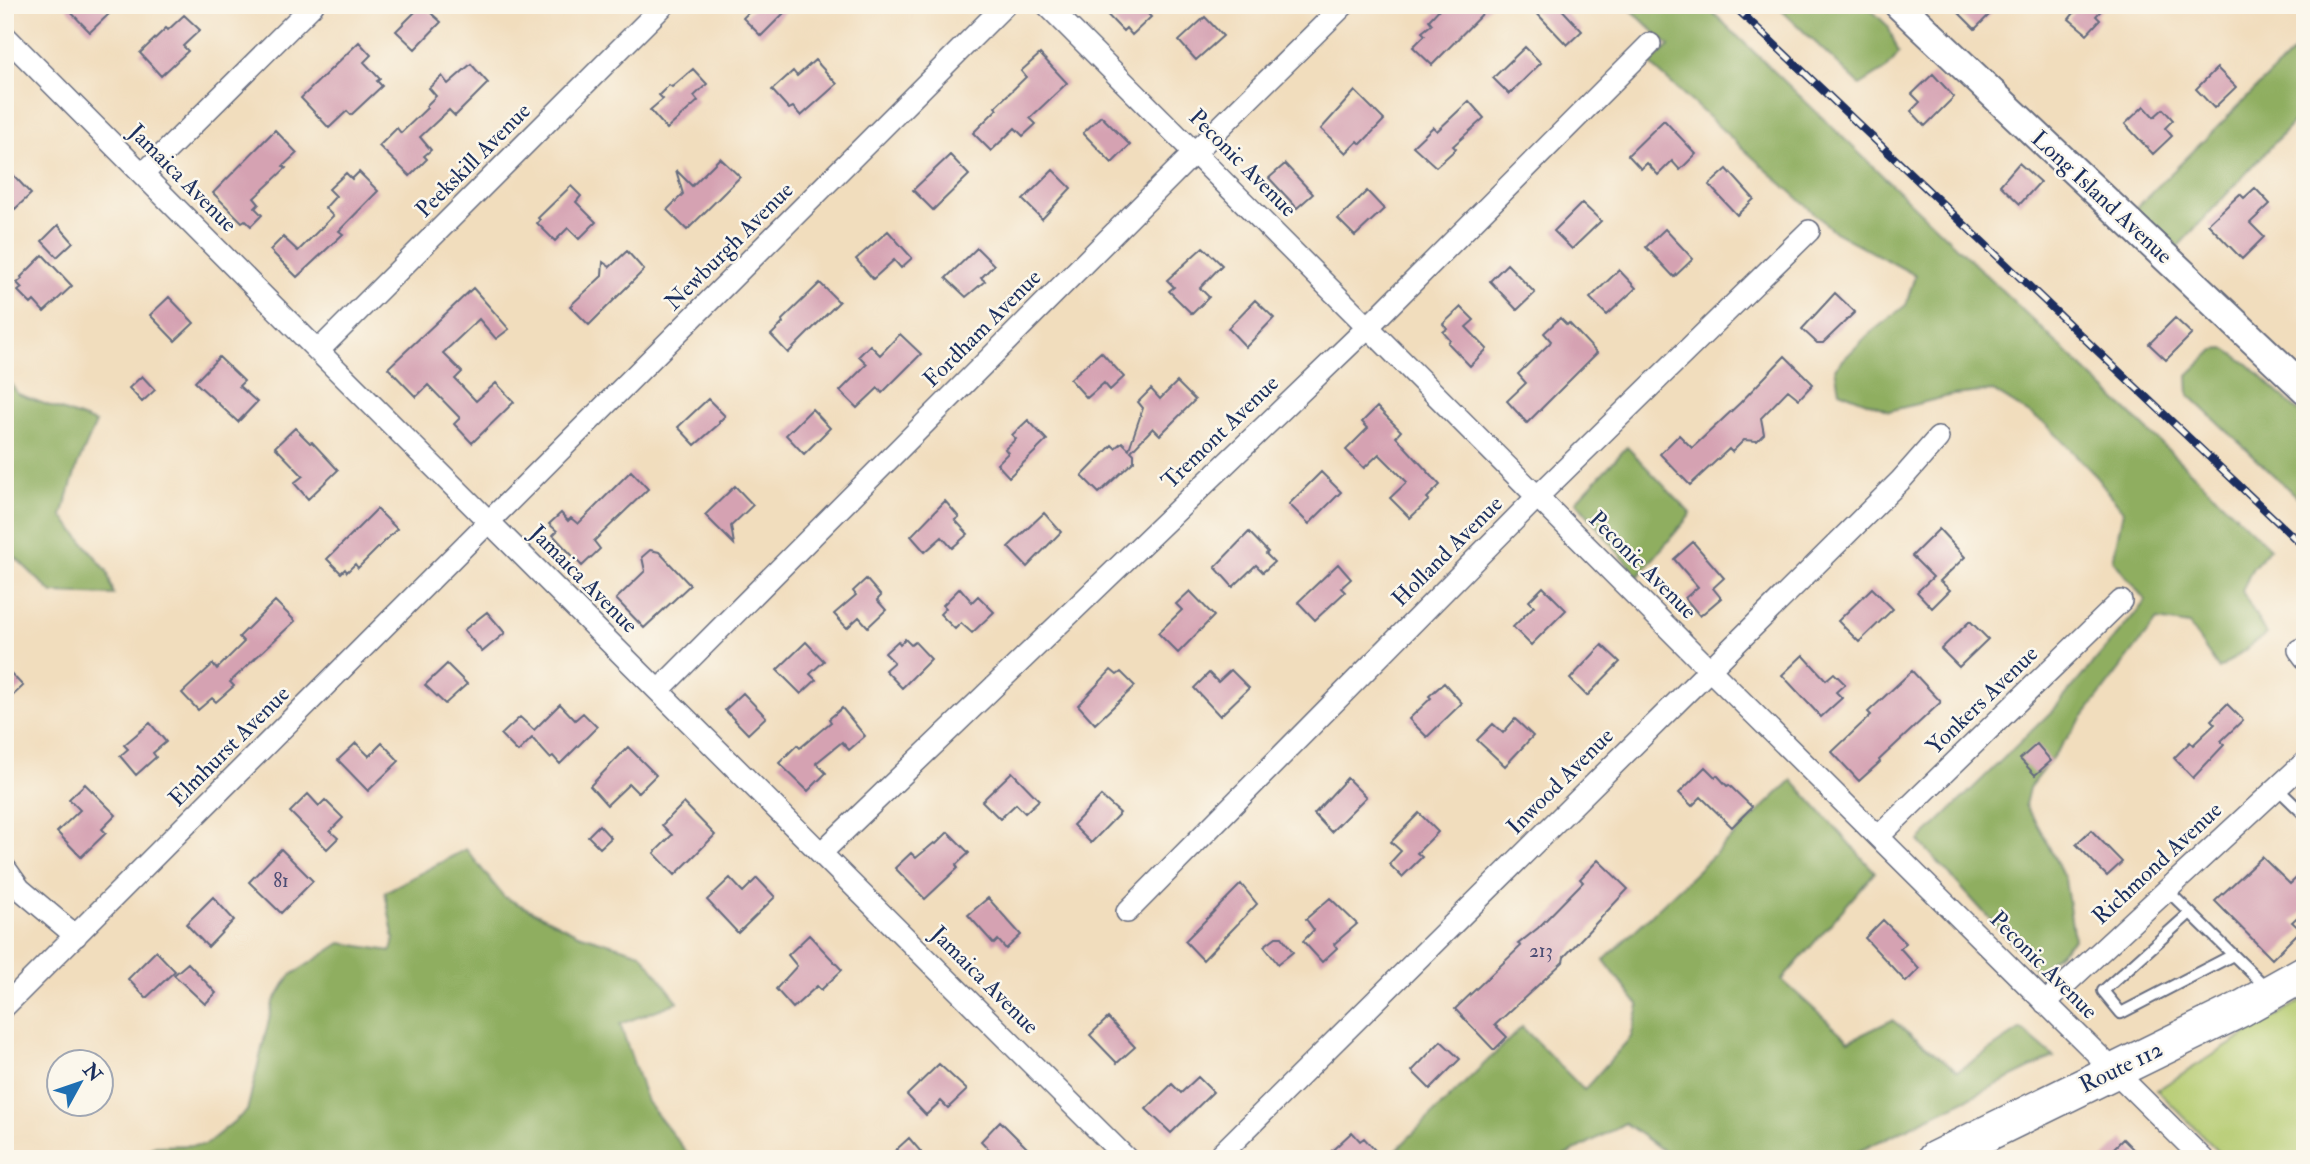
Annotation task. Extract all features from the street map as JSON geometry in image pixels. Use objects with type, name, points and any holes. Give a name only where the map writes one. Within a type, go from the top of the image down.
[{"type":"main road","name":"Route 112","points":[[1935,1159],[2271,993],[2305,973]]},
{"type":"street","points":[[143,174],[313,5]]},
{"type":"street","name":"Peekskill Avenue","points":[[318,351],[664,5]]},
{"type":"street","name":"Newburgh Avenue","points":[[490,523],[1005,5]]},
{"type":"street","name":"Peconic Avenue","points":[[1047,5],[1710,670],[2203,1159]]},
{"type":"street","name":"Fordham Avenue","points":[[659,690],[1344,5]]},
{"type":"street","name":"Long Island Avenue","points":[[1899,5],[2305,389]]},
{"type":"street","name":"Jamaica Avenue","points":[[5,36],[1127,1159]]},
{"type":"street","name":"Tremont Avenue","points":[[821,853],[1369,326],[1650,44]]},
{"type":"street","name":"Holland Avenue","points":[[1127,912],[1538,496],[1809,231]]},
{"type":"street","name":"Inwood Avenue","points":[[1216,1159],[1901,480],[1938,438]]},
{"type":"street","name":"Elmhurst Avenue","points":[[5,1006],[490,523]]},
{"type":"street","name":"Yonkers Avenue","points":[[1879,836],[2121,601]]},
{"type":"street","name":"Richmond Avenue","points":[[2045,1003],[2305,762]]},
{"type":"street","points":[[5,868],[20,888],[76,936]]},
{"type":"lane","points":[[2277,788],[2305,815]]},
{"type":"lane","points":[[2167,890],[2271,993]]},
{"type":"lane","points":[[2190,913],[2103,991],[2121,1013],[2233,955]]},
{"type":"green space","points":[[1626,5],[1705,5],[2270,548],[2252,569],[2242,591],[2266,634],[2219,669],[2189,625],[2157,620],[2029,788],[2025,805],[2065,879],[2074,939],[2038,972],[1919,841],[2055,708],[2146,601],[2113,560],[2123,511],[2096,476],[2047,425],[1993,391],[1953,395],[1889,411],[1839,391],[1835,368],[1868,335],[1906,305],[1915,275],[1835,232],[1650,64],[1669,46]]},
{"type":"green space","points":[[1776,5],[1866,5],[1888,26],[1899,53],[1887,68],[1860,85]]},
{"type":"green space","points":[[2305,40],[2305,110],[2171,254],[2135,209]]},
{"type":"green space","points":[[2226,349],[2249,365],[2305,418],[2305,505],[2189,395],[2188,375],[2214,350]]},
{"type":"green space","points":[[5,376],[18,394],[96,423],[77,466],[62,516],[107,571],[114,595],[52,593],[5,547]]},
{"type":"green space","points":[[1627,447],[1691,514],[1638,577],[1576,501]]},
{"type":"green space","points":[[1792,780],[1875,872],[1782,980],[1849,1041],[1892,1020],[1958,1071],[2021,1029],[2054,1057],[1843,1159],[1675,1159],[1625,1123],[1559,1159],[1387,1159],[1522,1027],[1584,1090],[1631,1037],[1639,1006],[1604,960]]},
{"type":"green space","points":[[466,849],[504,897],[578,934],[641,953],[678,1002],[620,1024],[647,1102],[692,1159],[136,1159],[154,1146],[205,1145],[247,1111],[273,1003],[290,976],[341,943],[391,951],[394,939],[385,892]]},
{"type":"green space","points":[[2305,998],[2305,1159],[2226,1159],[2157,1090]]},
{"type":"building","points":[[64,5],[100,5],[109,14],[90,32]]},
{"type":"building","points":[[422,5],[441,22],[415,49],[396,31]]},
{"type":"building","points":[[756,5],[792,5],[761,36],[743,18]]},
{"type":"building","points":[[1098,5],[1139,5],[1151,17],[1132,35],[1126,28],[1123,31]]},
{"type":"building","points":[[1443,5],[1491,5],[1432,65],[1413,47],[1425,35],[1422,32],[1432,24],[1429,20]]},
{"type":"building","points":[[1529,5],[1558,5],[1582,31],[1567,45]]},
{"type":"building","points":[[1951,5],[1999,5],[1975,29]]},
{"type":"building","points":[[2065,5],[2106,5],[2096,16],[2100,20],[2087,34],[2069,19],[2074,13]]},
{"type":"building","points":[[184,15],[200,30],[183,46],[188,51],[161,76],[140,53]]},
{"type":"building","points":[[1205,17],[1223,36],[1196,60],[1179,41]]},
{"type":"building","points":[[359,42],[371,55],[364,62],[380,79],[377,81],[382,86],[351,115],[347,111],[329,128],[301,98]]},
{"type":"building","points":[[1525,47],[1541,63],[1509,94],[1493,78]]},
{"type":"building","points":[[1040,54],[1067,83],[1030,118],[1036,124],[1023,136],[1015,128],[991,151],[973,133],[1026,77],[1021,71]]},
{"type":"building","points":[[815,60],[837,84],[801,116],[793,107],[789,109],[772,90],[793,71],[797,76]]},
{"type":"building","points":[[471,64],[488,83],[455,116],[449,110],[420,137],[431,150],[424,156],[427,159],[410,176],[379,146],[397,128],[401,133],[427,108],[436,96],[429,88],[442,76],[448,84]]},
{"type":"building","points":[[2217,68],[2236,87],[2214,108],[2196,89]]},
{"type":"building","points":[[693,69],[707,84],[694,96],[698,101],[667,129],[650,110],[663,99],[659,95],[669,85],[672,87]]},
{"type":"building","points":[[1933,74],[1954,97],[1925,126],[1911,111],[1920,102],[1912,94]]},
{"type":"building","points":[[1355,91],[1384,120],[1361,144],[1358,141],[1346,153],[1321,129]]},
{"type":"building","points":[[1469,101],[1484,118],[1453,146],[1456,149],[1436,167],[1413,146],[1433,127],[1437,131]]},
{"type":"building","points":[[2144,106],[2154,117],[2163,109],[2173,120],[2165,128],[2172,136],[2153,154],[2125,124]]},
{"type":"building","points":[[1101,116],[1130,145],[1112,163],[1083,133]]},
{"type":"building","points":[[1664,120],[1696,154],[1680,170],[1672,161],[1658,175],[1647,163],[1641,169],[1628,155]]},
{"type":"building","points":[[275,130],[297,153],[283,166],[286,168],[254,198],[259,204],[255,208],[262,215],[251,226],[245,220],[242,222],[213,193]]},
{"type":"building","points":[[950,155],[969,175],[933,210],[913,190]]},
{"type":"building","points":[[720,158],[740,177],[687,230],[667,210],[683,194],[676,170],[692,186]]},
{"type":"building","points":[[2019,163],[2040,182],[2020,204],[2000,185]]},
{"type":"building","points":[[1285,164],[1313,194],[1297,208],[1269,178]]},
{"type":"building","points":[[5,166],[31,194],[15,209],[5,199]]},
{"type":"building","points":[[1727,169],[1754,199],[1737,215],[1709,185]]},
{"type":"building","points":[[1053,170],[1071,188],[1042,219],[1023,200]]},
{"type":"building","points":[[359,172],[378,191],[339,231],[343,234],[297,277],[270,250],[283,237],[298,251],[333,216],[325,208],[336,196],[329,189],[346,173],[352,179]]},
{"type":"building","points":[[571,186],[581,196],[576,202],[596,222],[579,239],[568,228],[555,241],[537,223],[540,220],[538,218]]},
{"type":"building","points":[[2255,188],[2270,204],[2250,223],[2264,237],[2242,259],[2208,224],[2240,194],[2244,198]]},
{"type":"building","points":[[1367,191],[1384,209],[1355,236],[1338,219]]},
{"type":"building","points":[[1582,203],[1601,221],[1572,249],[1554,231]]},
{"type":"building","points":[[58,225],[73,242],[57,257],[42,241]]},
{"type":"building","points":[[1665,229],[1693,259],[1674,277],[1646,247]]},
{"type":"building","points":[[888,231],[912,258],[901,268],[894,260],[873,279],[856,259]]},
{"type":"building","points":[[1203,247],[1222,265],[1200,288],[1209,297],[1192,314],[1169,291],[1174,287],[1167,280]]},
{"type":"building","points":[[977,248],[994,265],[981,278],[985,281],[966,297],[946,278]]},
{"type":"building","points":[[627,251],[644,270],[589,325],[570,306],[602,276],[603,262],[610,267]]},
{"type":"building","points":[[43,255],[72,286],[44,312],[34,301],[31,304],[18,291],[22,288],[17,283]]},
{"type":"building","points":[[1507,264],[1535,293],[1517,310],[1490,281]]},
{"type":"building","points":[[1619,270],[1636,288],[1607,315],[1590,298]]},
{"type":"building","points":[[820,283],[839,302],[788,353],[771,335],[783,323],[782,320]]},
{"type":"building","points":[[473,288],[509,329],[496,339],[479,319],[443,353],[462,372],[455,379],[476,401],[496,383],[514,402],[472,443],[454,424],[460,418],[428,385],[416,397],[388,368]]},
{"type":"building","points":[[1835,293],[1855,312],[1823,343],[1817,343],[1802,329]]},
{"type":"building","points":[[169,297],[194,323],[175,341],[150,315]]},
{"type":"building","points":[[1255,300],[1274,318],[1246,347],[1228,328]]},
{"type":"building","points":[[1461,307],[1474,320],[1466,327],[1487,349],[1470,366],[1448,343],[1450,340],[1443,332],[1447,329],[1443,324]]},
{"type":"building","points":[[1560,318],[1567,325],[1569,323],[1597,353],[1527,423],[1507,401],[1526,383],[1518,374],[1550,343],[1544,333]]},
{"type":"building","points":[[2175,318],[2192,334],[2166,360],[2149,344]]},
{"type":"building","points":[[900,334],[921,354],[882,393],[878,388],[857,408],[840,391],[867,364],[859,356],[870,345],[880,355]]},
{"type":"building","points":[[1101,352],[1124,377],[1110,390],[1104,383],[1087,398],[1070,379]]},
{"type":"building","points":[[1785,356],[1813,384],[1799,399],[1788,390],[1761,418],[1764,434],[1757,441],[1744,440],[1732,452],[1729,449],[1690,485],[1660,454],[1679,435],[1692,448]]},
{"type":"building","points":[[219,357],[244,381],[239,386],[257,402],[238,422],[195,382]]},
{"type":"building","points":[[142,376],[155,390],[142,402],[129,388]]},
{"type":"building","points":[[1177,382],[1195,400],[1160,435],[1153,428],[1131,451],[1134,461],[1099,493],[1082,476],[1112,445],[1115,448],[1122,442],[1129,449],[1143,408],[1138,402],[1151,389],[1160,399]]},
{"type":"building","points":[[708,399],[725,416],[695,445],[678,427]]},
{"type":"building","points":[[1377,407],[1401,431],[1396,437],[1440,485],[1410,518],[1390,498],[1407,482],[1379,454],[1364,468],[1346,450],[1368,428],[1362,422]]},
{"type":"building","points":[[812,409],[830,428],[804,454],[786,435]]},
{"type":"building","points":[[1028,420],[1047,440],[1009,477],[997,464],[1008,453],[1005,449],[1016,439],[1012,435]]},
{"type":"building","points":[[295,428],[338,470],[308,499],[294,483],[303,476],[275,447]]},
{"type":"building","points":[[631,471],[648,489],[594,541],[600,549],[582,566],[553,535],[557,531],[549,524],[561,513],[568,521],[571,518],[578,524]]},
{"type":"building","points":[[1321,472],[1341,492],[1309,524],[1289,504]]},
{"type":"building","points":[[735,486],[753,505],[731,526],[734,544],[705,515]]},
{"type":"building","points":[[945,501],[959,517],[955,520],[968,534],[952,548],[942,537],[925,552],[911,536]]},
{"type":"building","points":[[377,509],[397,529],[358,568],[355,564],[347,572],[345,569],[341,573],[327,559]]},
{"type":"building","points":[[1044,513],[1061,532],[1027,567],[1008,547]]},
{"type":"building","points":[[1939,529],[1965,557],[1940,581],[1950,590],[1932,608],[1917,592],[1933,577],[1912,556]]},
{"type":"building","points":[[1249,532],[1274,562],[1263,572],[1256,565],[1233,587],[1215,567]]},
{"type":"building","points":[[1693,542],[1724,578],[1713,588],[1721,598],[1700,616],[1685,598],[1698,587],[1674,559]]},
{"type":"building","points":[[650,550],[659,552],[690,585],[644,628],[616,599],[645,571],[642,557]]},
{"type":"building","points":[[1338,564],[1351,579],[1341,588],[1345,592],[1315,620],[1298,602]]},
{"type":"building","points":[[866,579],[881,596],[877,600],[886,610],[868,627],[859,617],[847,628],[834,614],[856,595],[853,591]]},
{"type":"building","points":[[1543,587],[1566,610],[1531,645],[1513,627],[1534,606],[1529,601]]},
{"type":"building","points":[[960,588],[972,602],[978,596],[994,612],[972,633],[961,623],[955,629],[940,614],[946,608],[943,605]]},
{"type":"building","points":[[1872,588],[1893,609],[1859,642],[1838,621]]},
{"type":"building","points":[[1190,591],[1214,616],[1178,653],[1158,633],[1182,610],[1176,604]]},
{"type":"building","points":[[275,601],[295,621],[230,682],[234,686],[216,702],[212,698],[198,710],[182,693],[213,664],[217,669],[244,642],[239,637]]},
{"type":"building","points":[[487,612],[505,633],[482,652],[464,630]]},
{"type":"building","points":[[1970,621],[1988,639],[1959,667],[1941,649]]},
{"type":"building","points":[[905,639],[911,645],[915,642],[931,659],[902,688],[885,670],[894,662],[885,653],[898,641],[900,644]]},
{"type":"building","points":[[806,642],[824,661],[810,674],[816,680],[801,694],[777,670]]},
{"type":"building","points":[[1602,645],[1620,662],[1587,696],[1570,679]]},
{"type":"building","points":[[1803,655],[1826,680],[1834,673],[1845,684],[1836,692],[1842,698],[1821,717],[1782,675]]},
{"type":"building","points":[[447,664],[467,684],[445,704],[425,685]]},
{"type":"building","points":[[5,667],[23,686],[5,703]]},
{"type":"building","points":[[1111,670],[1117,675],[1121,672],[1135,686],[1095,724],[1078,705]]},
{"type":"building","points":[[1231,670],[1249,688],[1220,716],[1194,688],[1209,673],[1218,682]]},
{"type":"building","points":[[1912,671],[1941,702],[1859,781],[1832,752],[1871,715],[1868,712]]},
{"type":"building","points":[[1444,683],[1462,703],[1427,737],[1409,719]]},
{"type":"building","points":[[743,693],[766,717],[748,734],[725,710]]},
{"type":"building","points":[[560,704],[575,720],[583,713],[597,727],[560,764],[553,756],[550,758],[532,738],[518,752],[501,735],[520,717],[534,730]]},
{"type":"building","points":[[2227,704],[2243,720],[2221,741],[2224,745],[2193,778],[2174,758],[2190,742],[2193,745],[2215,724],[2211,720]]},
{"type":"building","points":[[842,708],[865,736],[849,750],[842,742],[816,763],[826,773],[808,791],[779,763],[797,745],[800,748],[831,722],[829,719]]},
{"type":"building","points":[[1515,719],[1533,736],[1505,766],[1477,740],[1493,724],[1503,733]]},
{"type":"building","points":[[150,723],[166,742],[153,753],[156,757],[136,775],[120,756],[128,749],[124,745]]},
{"type":"building","points":[[356,743],[369,756],[382,743],[399,761],[368,791],[338,760]]},
{"type":"building","points":[[2037,744],[2051,761],[2035,775],[2020,759]]},
{"type":"building","points":[[628,747],[656,775],[638,793],[629,784],[607,805],[590,786]]},
{"type":"building","points":[[1705,767],[1752,807],[1732,827],[1701,797],[1692,806],[1679,793]]},
{"type":"building","points":[[1012,772],[1039,800],[1025,813],[1016,804],[1000,819],[982,801]]},
{"type":"building","points":[[1347,778],[1366,797],[1331,832],[1314,814]]},
{"type":"building","points":[[85,784],[116,815],[102,829],[106,833],[81,857],[57,832],[80,810],[69,799]]},
{"type":"building","points":[[308,794],[319,806],[325,800],[343,818],[330,831],[338,838],[327,849],[290,812]]},
{"type":"building","points":[[1101,796],[1120,813],[1091,843],[1073,825]]},
{"type":"building","points":[[684,803],[715,835],[675,875],[654,853],[672,835],[662,825]]},
{"type":"building","points":[[1419,813],[1438,832],[1417,853],[1422,857],[1402,877],[1389,864],[1401,851],[1391,842]]},
{"type":"building","points":[[599,825],[611,838],[600,848],[588,836]]},
{"type":"building","points":[[2091,830],[2122,862],[2107,876],[2076,844]]},
{"type":"building","points":[[948,832],[969,853],[956,865],[958,868],[925,899],[895,868],[911,853],[916,858]]},
{"type":"building","points":[[281,849],[313,881],[281,913],[249,882]]},
{"type":"building","points":[[2262,857],[2290,884],[2305,870],[2305,910],[2292,922],[2301,930],[2272,959],[2215,901]]},
{"type":"building","points":[[1598,860],[1628,889],[1564,957],[1563,962],[1495,1025],[1507,1037],[1494,1050],[1455,1009],[1583,882],[1580,879]]},
{"type":"building","points":[[730,878],[743,892],[757,878],[775,897],[738,933],[707,900]]},
{"type":"building","points":[[1241,884],[1257,904],[1203,960],[1185,941]]},
{"type":"building","points":[[213,897],[234,920],[208,947],[186,924]]},
{"type":"building","points":[[988,898],[1021,935],[1006,949],[998,940],[994,944],[968,915]]},
{"type":"building","points":[[1330,898],[1357,924],[1334,944],[1337,948],[1322,962],[1303,941],[1314,930],[1306,919]]},
{"type":"building","points":[[1883,920],[1906,943],[1900,948],[1919,969],[1906,982],[1865,938]]},
{"type":"building","points":[[809,935],[842,970],[821,990],[817,986],[793,1008],[776,989],[797,966],[788,955]]},
{"type":"building","points":[[1276,937],[1282,937],[1293,952],[1278,964],[1264,946]]},
{"type":"building","points":[[156,951],[175,971],[146,998],[128,979]]},
{"type":"building","points":[[188,963],[216,993],[205,1004],[174,975]]},
{"type":"building","points":[[1108,1018],[1135,1047],[1117,1063],[1090,1035]]},
{"type":"building","points":[[1441,1041],[1460,1059],[1430,1089],[1412,1071]]},
{"type":"building","points":[[939,1064],[967,1090],[948,1108],[941,1101],[926,1115],[907,1095]]},
{"type":"building","points":[[1198,1077],[1213,1092],[1171,1133],[1146,1109],[1172,1084],[1181,1093]]},
{"type":"building","points":[[1000,1121],[1028,1149],[1018,1159],[998,1159],[981,1141]]},
{"type":"building","points":[[1352,1132],[1360,1141],[1364,1138],[1383,1159],[1323,1159]]},
{"type":"building","points":[[909,1138],[921,1152],[914,1159],[886,1159]]},
{"type":"building","points":[[2123,1139],[2143,1159],[2103,1159]]},
{"type":"railway","points":[[1733,5],[2305,548]]}]
